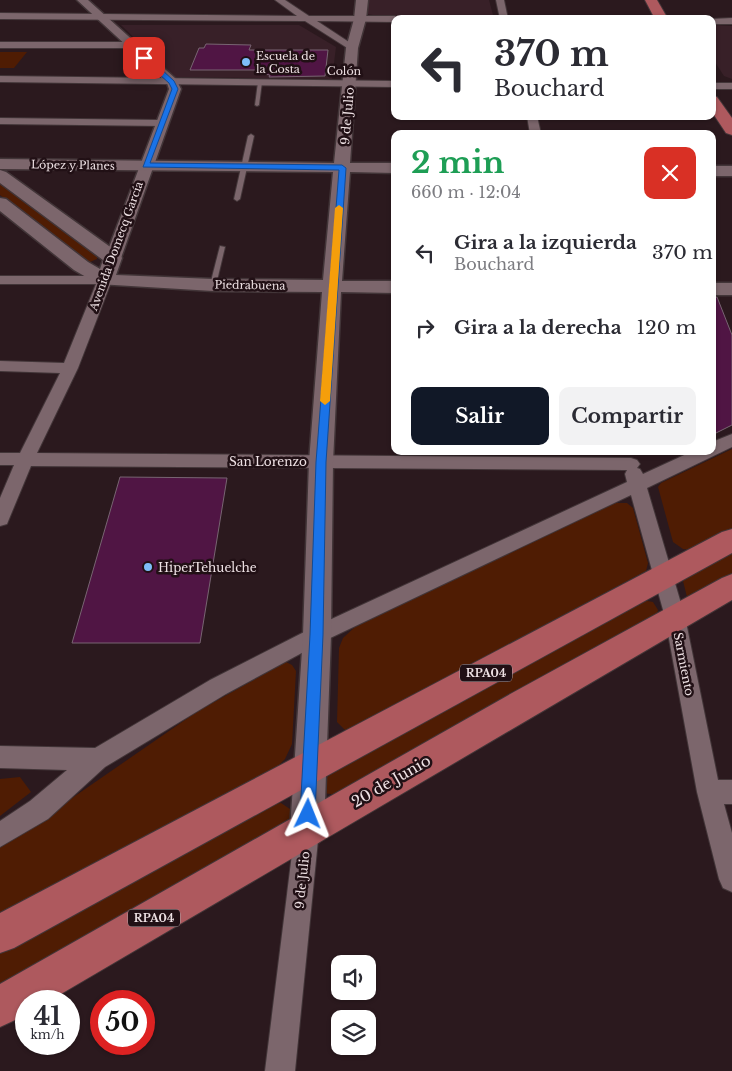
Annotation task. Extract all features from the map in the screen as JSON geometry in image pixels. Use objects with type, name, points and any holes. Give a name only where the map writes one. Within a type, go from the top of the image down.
[{"type":"main road","name":"9 de Julio","points":[[308,830],[317,635],[321,462],[332,287],[352,48],[360,19],[362,0]]},
{"type":"main road","points":[[650,0],[659,15]]},
{"type":"main road","points":[[716,106],[732,130]]},
{"type":"main road","name":"López y Planes","points":[[0,164],[391,168]]},
{"type":"main road","points":[[716,171],[732,171]]},
{"type":"main road","points":[[0,175],[112,258]]},
{"type":"main road","points":[[0,203],[81,266],[105,280]]},
{"type":"main road","name":"Avenida Domecq García","points":[[105,280],[112,258]]},
{"type":"main road","name":"Piedrabuena","points":[[105,280],[213,285],[391,287]]},
{"type":"main road","points":[[716,289],[732,290]]},
{"type":"main road","name":"RPA04","points":[[0,934],[310,769],[732,540]]},
{"type":"main road","name":"20 de Junio","points":[[0,1007],[675,617],[732,586]]},
{"type":"street","points":[[82,0],[172,82]]},
{"type":"street","points":[[279,0],[352,48]]},
{"type":"street","points":[[500,0],[503,15]]},
{"type":"street","points":[[0,16],[391,19]]},
{"type":"street","points":[[716,21],[732,21]]},
{"type":"street","points":[[0,46],[131,45]]},
{"type":"street","name":"Colón","points":[[0,79],[391,84]]},
{"type":"street","name":"Avenida Domecq García","points":[[112,258],[175,89],[172,82]]},
{"type":"street","points":[[716,86],[732,86]]},
{"type":"street","points":[[0,121],[162,123]]},
{"type":"street","points":[[0,280],[105,280]]},
{"type":"street","name":"Avenida Domecq García","points":[[0,519],[25,460],[70,368],[105,280]]},
{"type":"street","points":[[0,366],[70,368]]},
{"type":"street","points":[[716,448],[732,440]]},
{"type":"street","points":[[0,835],[39,810],[97,759],[218,687],[317,635],[701,455]]},
{"type":"street","name":"San Lorenzo","points":[[25,460],[321,462],[629,458]]},
{"type":"street","name":"Sarmiento","points":[[629,458],[662,578],[675,617],[721,792],[732,879]]},
{"type":"street","points":[[0,459],[25,460]]},
{"type":"street","points":[[0,757],[97,759]]},
{"type":"street","name":"9 de Julio","points":[[280,1071],[308,830]]},
{"type":"lane","points":[[257,105],[260,82]]},
{"type":"lane","points":[[237,199],[251,136]]},
{"type":"lane","points":[[213,285],[222,247]]},
{"type":"shaded area","points":[[368,0],[489,0],[493,15],[391,16],[367,14]]},
{"type":"shaded area","name":"Escuela de la Costa","points":[[121,25],[299,25],[336,47],[332,79],[174,77]]},
{"type":"shaded area","points":[[716,25],[732,26],[732,79],[724,76],[716,64]]},
{"type":"shaded area","points":[[0,52],[27,52],[14,68],[0,68]]},
{"type":"shaded area","points":[[0,182],[97,257],[97,259],[90,262],[83,261],[0,195]]},
{"type":"shaded area","points":[[732,449],[732,529],[691,550],[683,549],[673,542],[658,487],[661,483]]},
{"type":"shaded area","points":[[615,503],[627,503],[633,508],[648,563],[646,571],[346,731],[337,722],[339,648],[343,638],[355,627]]},
{"type":"shaded area","points":[[732,551],[732,577],[687,597],[683,581],[685,577]]},
{"type":"shaded area","points":[[642,600],[653,602],[658,610],[656,618],[338,795],[323,793],[325,781],[330,772]]},
{"type":"shaded area","points":[[286,662],[292,665],[296,671],[292,744],[285,759],[267,777],[0,917],[0,845],[23,832],[198,711]]},
{"type":"shaded area","points":[[20,777],[31,792],[0,816],[0,779]]},
{"type":"shaded area","points":[[281,803],[293,811],[289,825],[0,996],[0,944],[264,805]]},
{"type":"building","points":[[206,44],[251,45],[249,50],[328,50],[325,76],[269,77],[270,75],[258,73],[259,70],[190,70],[199,48],[204,48]]},
{"type":"building","points":[[716,297],[732,335],[732,425],[716,433]]},
{"type":"building","points":[[120,477],[227,478],[200,643],[72,643]]},
{"type":"slow traffic","points":[[325,401],[339,208]]},
{"type":"place","name":"Escuela de la Costa","points":[[246,62]]},
{"type":"place","name":"HiperTehuelche","points":[[148,567]]},
{"type":"route","points":[[144,58],[172,82],[175,89],[146,166],[342,168],[321,462],[317,635],[308,814]]}]
